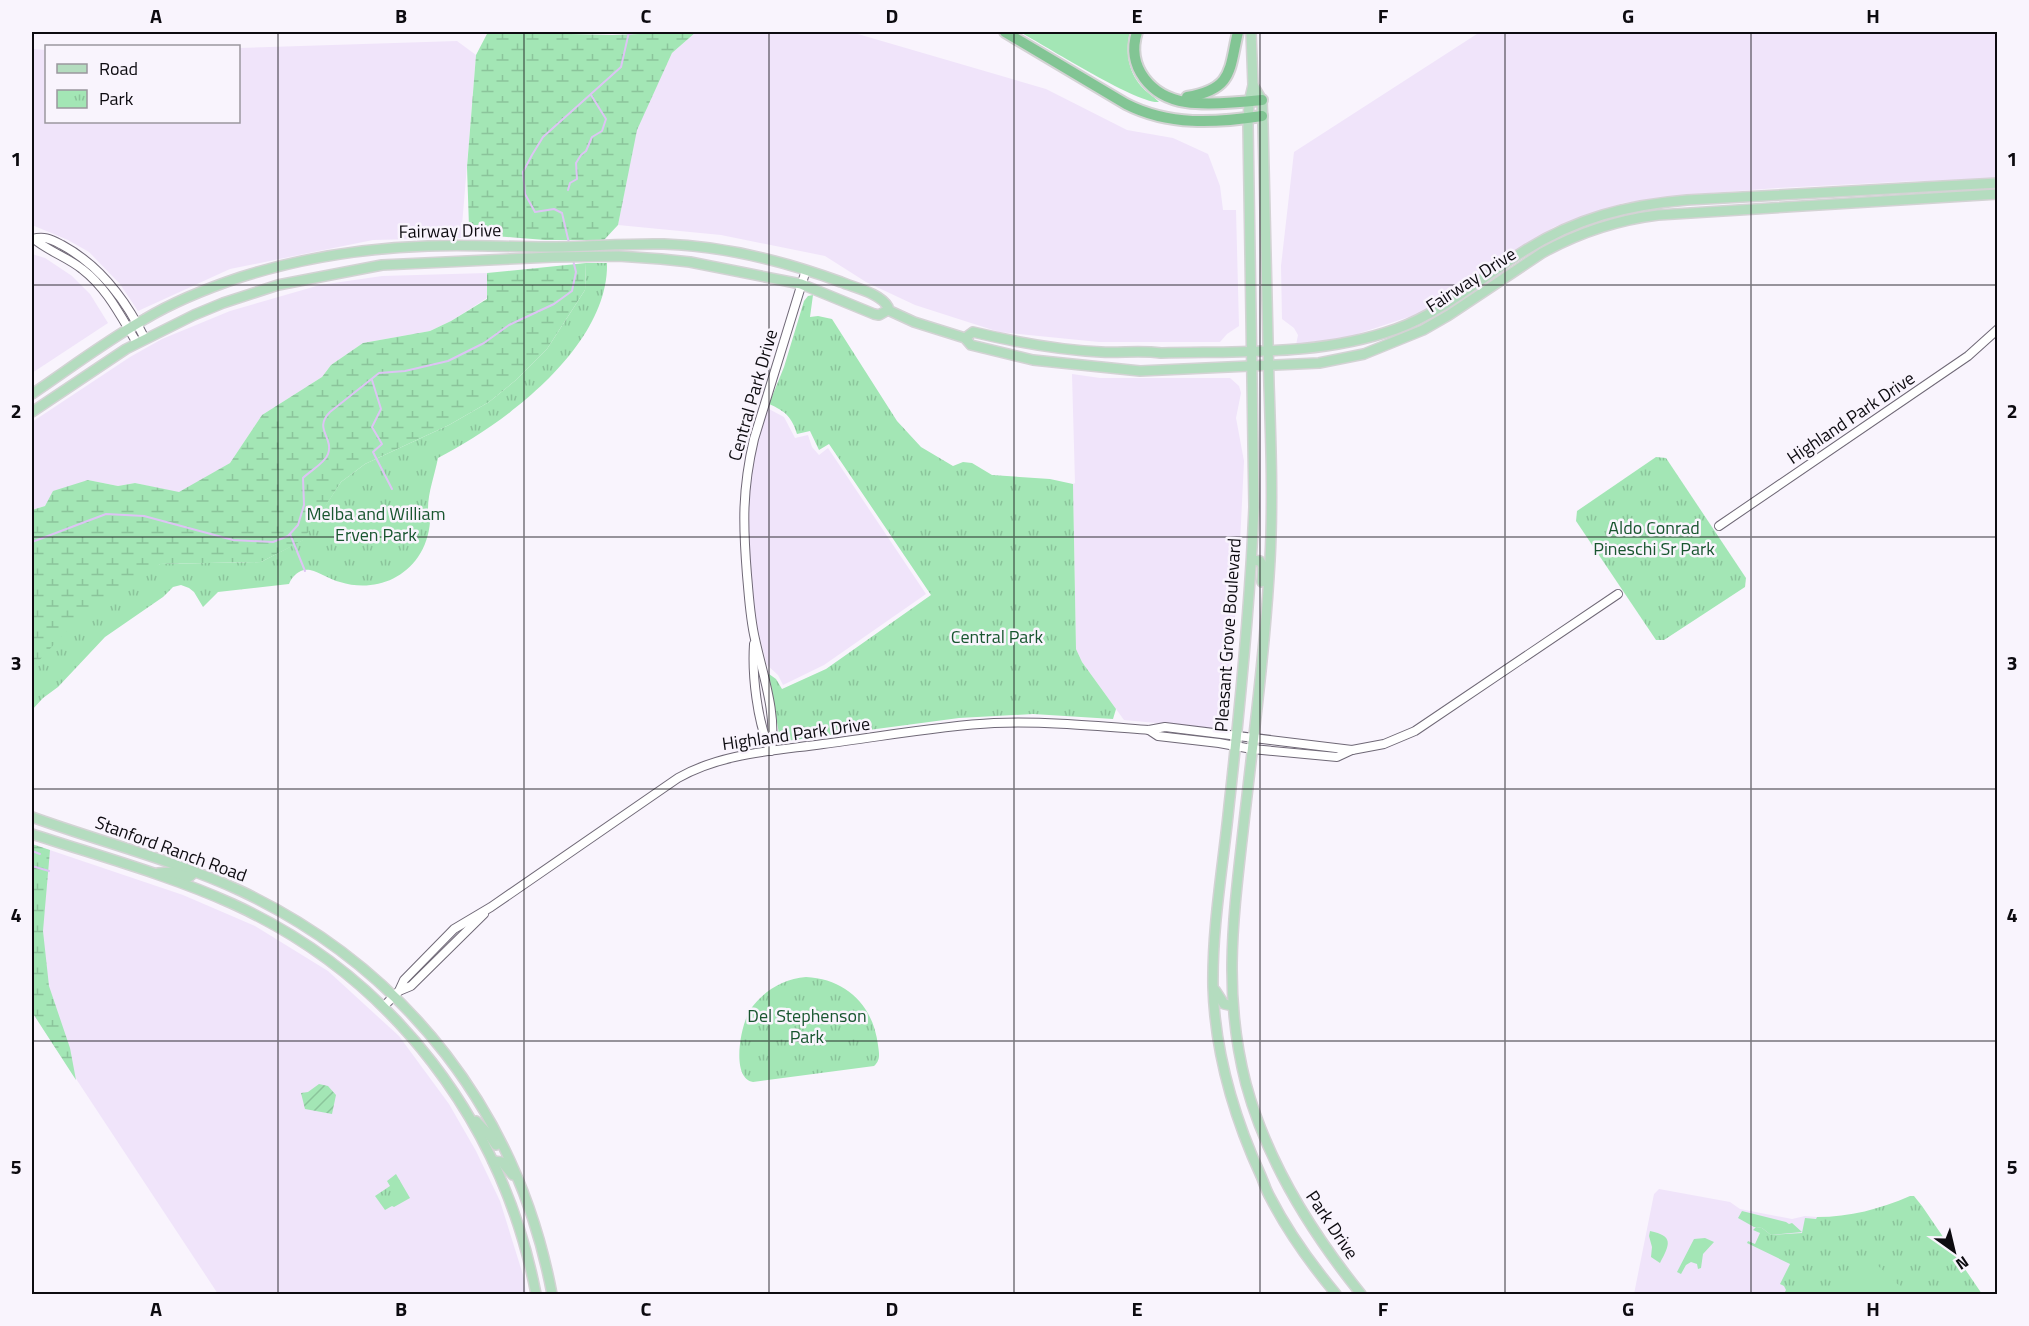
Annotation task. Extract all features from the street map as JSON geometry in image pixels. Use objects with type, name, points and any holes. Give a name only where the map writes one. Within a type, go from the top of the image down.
[{"type":"highway","points":[[1005,32],[1125,105],[1144,114],[1178,121],[1262,117]]},
{"type":"highway","points":[[1137,32],[1134,52],[1141,74],[1156,91],[1186,102],[1262,100]]},
{"type":"highway","points":[[1178,100],[1203,94],[1223,80],[1233,61],[1238,32]]},
{"type":"main road","name":"Pleasant Grove Boulevard","points":[[1251,32],[1253,85],[1248,118],[1254,507],[1252,560],[1246,651],[1216,916],[1213,988],[1217,1028],[1229,1089],[1249,1150],[1263,1180]]},
{"type":"main road","name":"Pleasant Grove Boulevard","points":[[1253,85],[1262,100],[1271,531],[1265,619],[1233,926],[1231,973],[1233,1006],[1246,1084],[1266,1142],[1280,1172]]},
{"type":"main road","name":"Fairway Drive","points":[[968,342],[1006,349],[1014,341],[1104,352],[1146,350],[1161,353],[1251,351],[1335,345],[1396,329],[1435,309],[1539,242],[1581,222],[1619,210],[1676,201],[1998,183]]},
{"type":"main road","points":[[1819,204],[1845,197],[1905,192],[1914,187]]},
{"type":"main road","name":"Fairway Drive","points":[[32,412],[141,341],[223,303],[303,279],[391,264],[593,251],[649,244],[702,247],[760,257],[806,270],[883,300],[888,310],[914,322],[968,342],[1033,360],[1140,370],[1269,366],[1341,359],[1393,344],[1436,323],[1551,248],[1602,226],[1658,215],[1998,194]]},
{"type":"main road","name":"Fairway Drive","points":[[32,394],[133,327],[175,304],[224,283],[274,267],[375,249],[426,246],[553,252]]},
{"type":"main road","name":"Fairway Drive","points":[[593,251],[690,262],[801,284],[874,314],[879,315],[888,310]]},
{"type":"main road","points":[[1014,341],[1026,353],[1050,358],[1058,364]]},
{"type":"main road","points":[[1252,560],[1260,561],[1263,566],[1260,614],[1265,619]]},
{"type":"main road","name":"Stanford Ranch Road","points":[[32,817],[195,872],[240,891],[338,948],[397,993],[436,1041],[472,1093],[507,1155],[540,1241],[552,1294]]},
{"type":"main road","name":"Stanford Ranch Road","points":[[32,834],[153,874],[234,904],[285,932],[328,961],[384,1006],[426,1052],[468,1113],[493,1161],[519,1225],[536,1294]]},
{"type":"main road","points":[[153,874],[172,872],[189,877],[195,872]]},
{"type":"main road","points":[[1213,988],[1224,1004],[1233,1006]]},
{"type":"main road","points":[[468,1113],[490,1136],[499,1151],[507,1155]]},
{"type":"main road","points":[[493,1161],[502,1161],[520,1184]]},
{"type":"main road","name":"Park Drive","points":[[1280,1172],[1322,1242],[1361,1294]]},
{"type":"main road","name":"Park Drive","points":[[1263,1180],[1268,1195],[1287,1227],[1311,1264],[1336,1294]]},
{"type":"street","points":[[33,239],[40,236],[56,242],[89,262],[116,290],[141,341]]},
{"type":"street","name":"Central Park Drive","points":[[771,751],[773,735],[765,673],[754,638],[742,520],[748,463],[760,416],[806,270]]},
{"type":"street","name":"Highland Park Drive","points":[[1719,526],[1968,356],[1998,329]]},
{"type":"street","name":"Highland Park Drive","points":[[384,1006],[397,993],[411,986],[491,907],[695,768],[733,756],[994,723],[1033,722],[1149,730],[1165,728],[1236,741],[1252,749],[1337,757],[1352,750],[1384,744],[1415,731],[1618,594]]},
{"type":"street","name":"Highland Park Drive","points":[[1236,741],[1253,739],[1334,746],[1352,750]]},
{"type":"shaded area","points":[[696,32],[851,32],[1046,89],[1127,130],[1173,138],[1208,154],[1220,186],[1223,210],[1236,210],[1239,326],[1220,342],[1099,342],[999,332],[915,305],[866,282],[825,256],[721,235],[618,225],[636,130],[672,53]]},
{"type":"shaded area","points":[[1480,32],[1997,32],[1997,180],[1917,181],[1778,188],[1697,194],[1623,203],[1554,227],[1418,314],[1339,340],[1296,345],[1298,335],[1294,328],[1282,319],[1281,266],[1294,152]]},
{"type":"shaded area","points":[[457,41],[476,55],[461,238],[373,240],[230,269],[138,311],[120,284],[89,252],[68,240],[32,225],[32,49],[45,50],[45,123],[240,123],[240,48]]},
{"type":"shaded area","points":[[32,254],[45,258],[72,276],[90,294],[108,323],[32,373]]},
{"type":"shaded area","points":[[487,273],[487,298],[451,321],[430,331],[363,343],[331,365],[322,377],[262,415],[230,463],[179,493],[135,483],[118,486],[88,480],[45,506],[32,510],[32,422],[130,357],[162,339],[230,311],[320,285],[382,276]]},
{"type":"shaded area","points":[[1072,374],[1100,378],[1230,378],[1239,386],[1241,393],[1236,418],[1244,461],[1238,584],[1226,717],[1222,725],[1218,727],[1124,720],[1082,662],[1076,649]]},
{"type":"shaded area","points":[[767,408],[784,417],[795,438],[808,435],[812,447],[819,455],[828,448],[926,594],[824,665],[783,685],[778,675],[767,665],[757,626],[749,575],[745,518],[753,453]]},
{"type":"shaded area","points":[[32,844],[183,895],[255,926],[328,971],[399,1036],[449,1104],[476,1151],[500,1201],[524,1278],[526,1294],[218,1294],[32,1012]]},
{"type":"shaded area","points":[[1659,1189],[1730,1202],[1740,1209],[1792,1219],[1805,1216],[1817,1217],[1802,1294],[1634,1294],[1654,1194]]},
{"type":"green space","points":[[488,32],[612,35],[696,32],[672,53],[637,130],[618,225],[604,240],[545,240],[482,235],[469,227],[467,167],[476,55]]},
{"type":"green space","points":[[1020,32],[1130,32],[1128,53],[1130,67],[1143,88],[1159,102],[1148,100],[1113,85]]},
{"type":"green space","points":[[586,263],[585,290],[547,349],[516,380],[489,402],[449,425],[365,464],[341,482],[304,540],[261,562],[160,564],[32,668],[32,510],[45,506],[53,491],[88,480],[118,486],[135,483],[179,492],[230,463],[262,415],[322,377],[331,365],[363,343],[430,331],[487,299],[487,273]]},
{"type":"green space","name":"Melba and William Erven Park","points":[[586,263],[607,263],[603,294],[591,324],[572,352],[548,379],[521,403],[493,425],[438,458],[429,496],[429,531],[423,549],[411,566],[383,583],[361,586],[332,580],[314,571],[303,570],[292,578],[289,584],[218,592],[203,607],[189,588],[181,585],[173,587],[163,597],[105,637],[58,687],[32,710],[32,668],[75,622],[132,578],[160,564],[261,562],[303,540],[341,482],[365,464],[449,425],[489,402],[516,380],[547,349],[585,290]]},
{"type":"green space","name":"Central Park","points":[[813,295],[810,317],[832,319],[897,421],[921,447],[953,466],[963,462],[972,463],[992,475],[1050,479],[1073,484],[1076,649],[1082,662],[1116,709],[1113,719],[1033,714],[959,718],[780,740],[769,674],[776,679],[782,689],[826,669],[931,595],[829,444],[819,450],[810,431],[797,434],[787,415],[769,404],[784,367],[804,301],[808,296]]},
{"type":"green space","name":"Aldo Conrad Pineschi Sr Park","points":[[1656,457],[1666,458],[1746,578],[1745,587],[1664,640],[1656,640],[1576,521],[1577,511]]},
{"type":"green space","points":[[32,844],[50,850],[43,931],[49,986],[70,1048],[76,1080],[32,1012]]},
{"type":"green space","name":"Del Stephenson Park","points":[[806,977],[833,983],[845,989],[864,1006],[875,1031],[878,1061],[874,1066],[753,1082],[746,1078],[740,1061],[743,1027],[750,1010],[774,987],[789,980]]},
{"type":"green space","points":[[319,1084],[328,1086],[336,1095],[332,1114],[305,1109],[301,1093],[308,1092]]},
{"type":"green space","points":[[396,1174],[410,1198],[385,1210],[375,1196],[390,1186],[387,1181]]},
{"type":"green space","points":[[1914,1196],[1922,1206],[1982,1294],[1908,1294],[1875,1263],[1857,1263],[1850,1294],[1784,1294],[1786,1290],[1780,1284],[1790,1264],[1747,1243],[1748,1241],[1755,1244],[1760,1233],[1753,1230],[1756,1227],[1762,1228],[1771,1235],[1802,1233],[1805,1218],[1816,1219],[1817,1217],[1841,1216],[1865,1211]]},
{"type":"green space","points":[[1742,1211],[1792,1223],[1802,1232],[1771,1235],[1762,1228],[1754,1227],[1738,1218]]},
{"type":"green space","points":[[1650,1231],[1663,1235],[1668,1242],[1660,1263],[1651,1257]]},
{"type":"green space","points":[[1705,1238],[1714,1242],[1703,1254],[1701,1268],[1698,1269],[1697,1264],[1691,1262],[1686,1265],[1681,1274],[1677,1272],[1694,1239]]},
{"type":"green space","points":[[1817,1243],[1967,1294],[1805,1294]]},
{"type":"waterway","points":[[524,32],[608,32]]},
{"type":"waterway","points":[[569,243],[562,213],[554,209],[535,212],[525,194],[523,172],[543,137],[621,67],[629,32]]},
{"type":"waterway","points":[[629,34],[637,32]]},
{"type":"waterway","points":[[568,190],[570,183],[577,179],[576,163],[586,151],[592,137],[602,131],[606,119],[591,95]]},
{"type":"waterway","points":[[32,542],[106,514],[144,516],[233,540],[273,542],[288,536],[298,525],[304,505],[303,478],[321,464],[328,454],[329,448],[323,423],[330,412],[379,373],[405,371],[448,361],[484,343],[509,325],[554,304],[572,291],[576,272],[573,260]]},
{"type":"waterway","points":[[372,380],[381,409],[372,427],[382,444],[373,452],[392,489]]},
{"type":"waterway","points":[[290,534],[305,571]]},
{"type":"waterway","points":[[32,851],[40,854]]},
{"type":"waterway","points":[[32,866],[49,871]]}]
